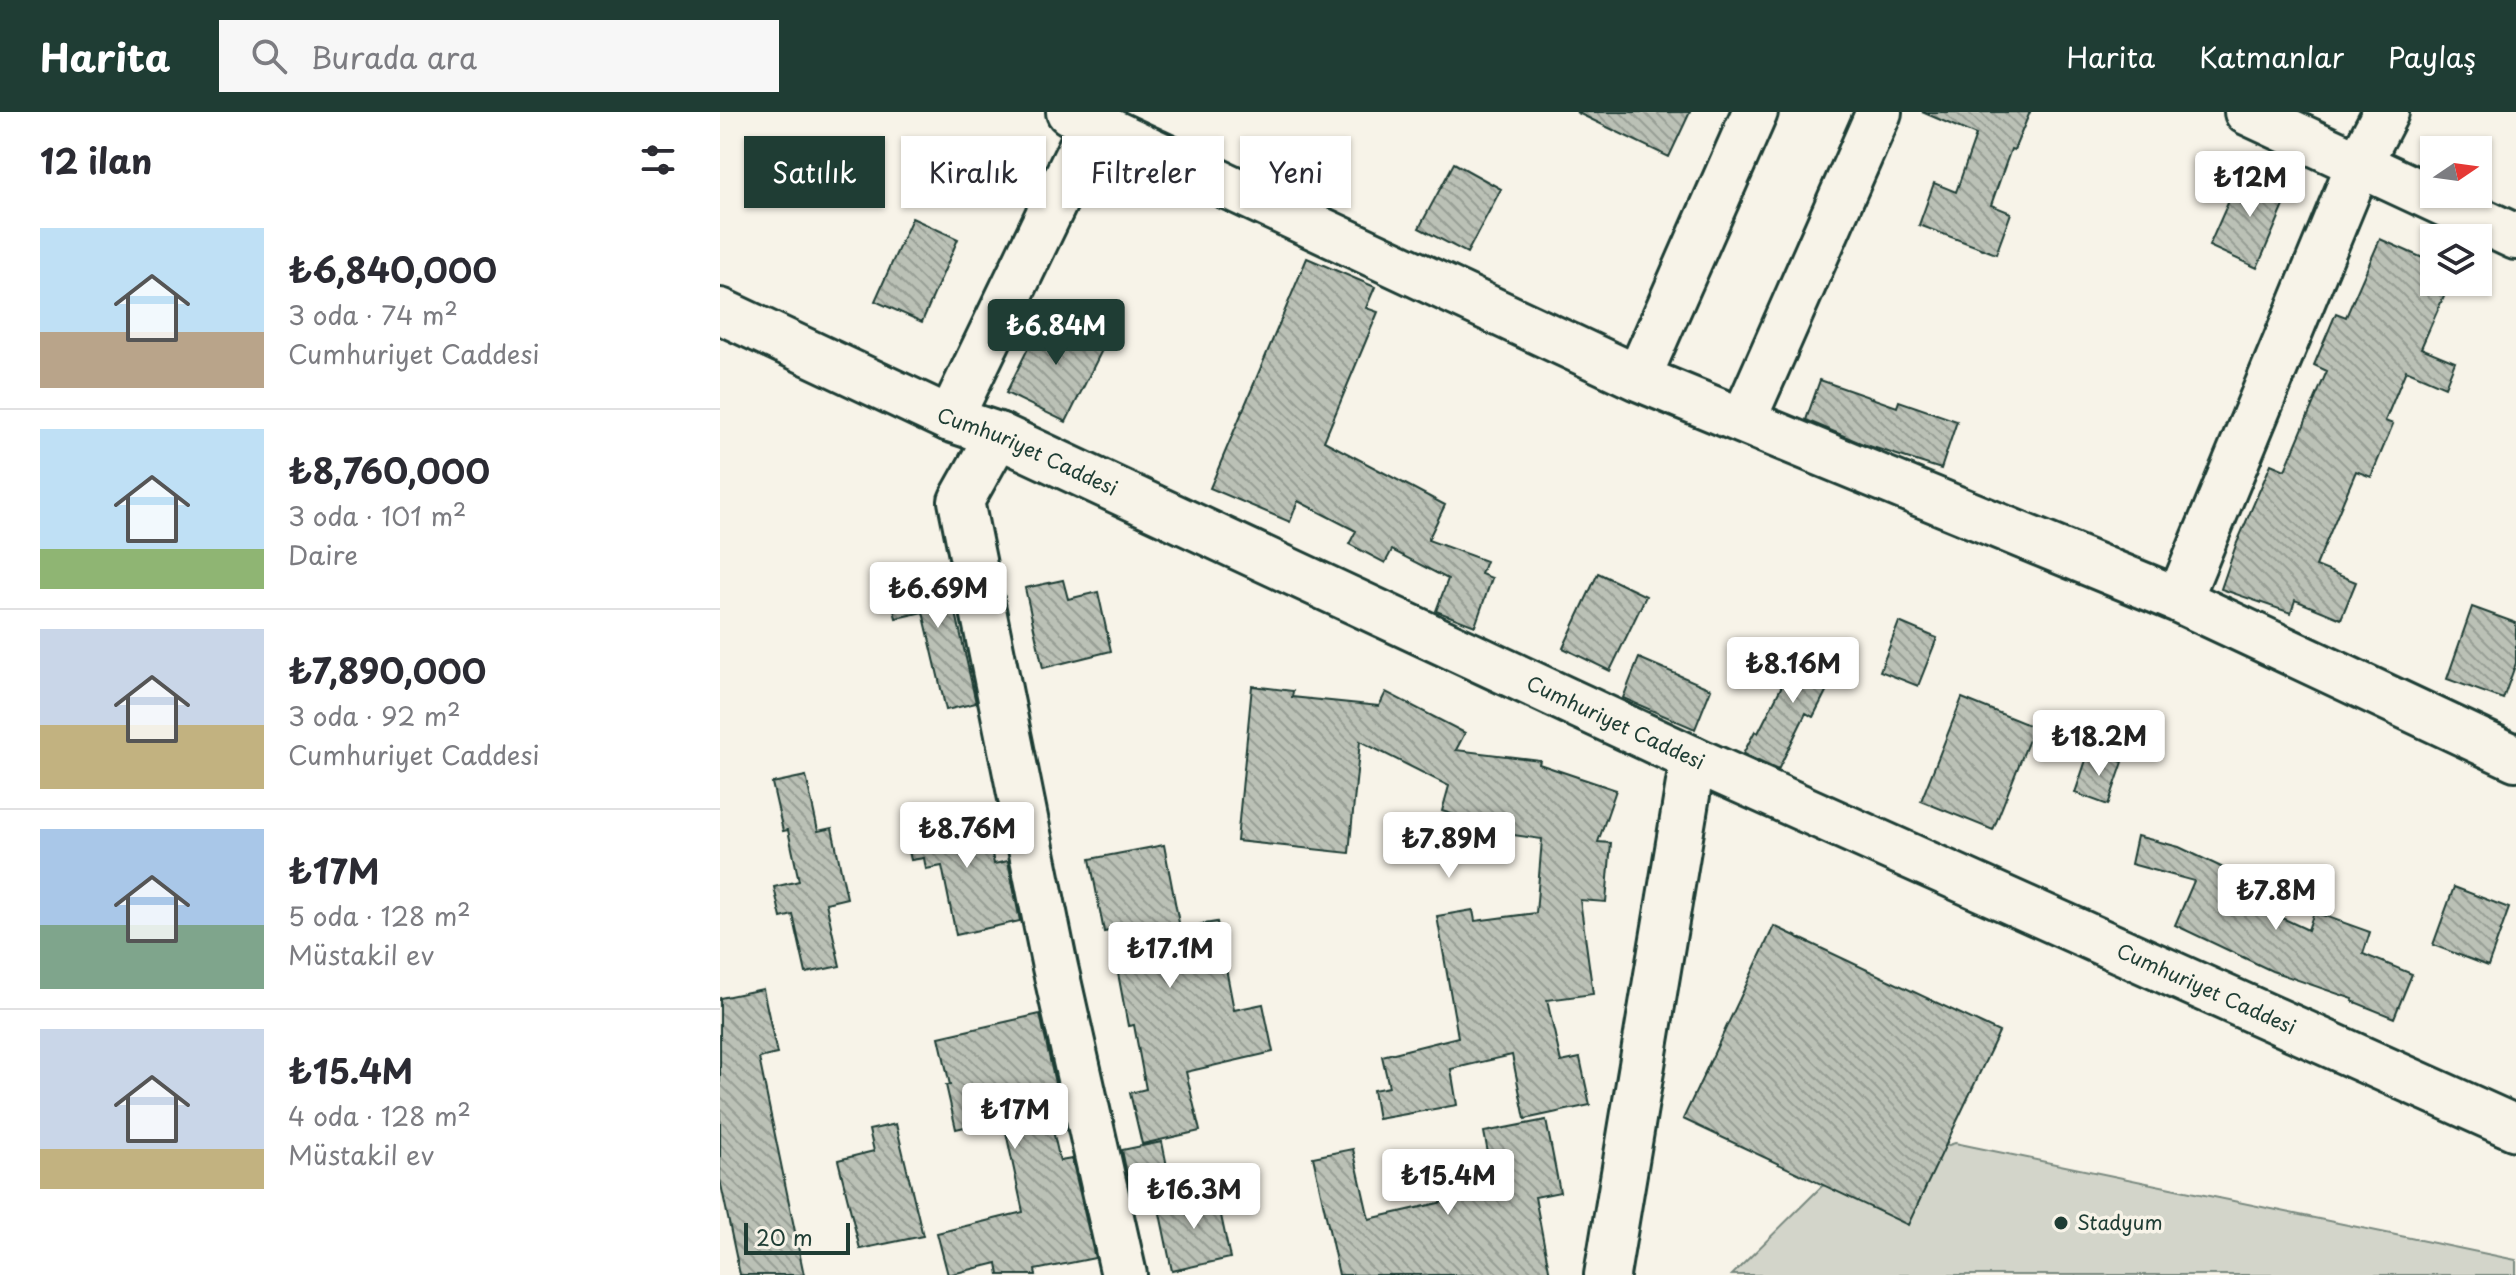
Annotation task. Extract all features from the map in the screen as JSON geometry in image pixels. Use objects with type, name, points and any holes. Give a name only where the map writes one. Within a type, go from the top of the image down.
[{"type":"street","points":[[1638,378],[1755,112]]},
{"type":"street","points":[[1743,421],[1879,112]]},
{"type":"street","points":[[2247,112],[2516,237]]},
{"type":"street","points":[[2179,600],[2359,164],[2386,112]]},
{"type":"street","points":[[950,419],[1087,115],[1638,378],[2179,600],[2516,758]]},
{"type":"street","name":"Cumhuriyet Caddesi","points":[[720,311],[950,419],[998,435],[1693,759],[2516,1128]]},
{"type":"street","points":[[998,435],[961,501],[1055,967],[1124,1275]]},
{"type":"street","points":[[1607,1275],[1693,759]]},
{"type":"shaded area","name":"Stadyum","points":[[1955,1143],[2516,1260],[2516,1275],[1732,1275],[1822,1186]]},
{"type":"building","points":[[1576,112],[1690,112],[1669,157]]},
{"type":"building","points":[[1922,112],[2030,112],[2014,150],[2011,149],[1991,205],[2011,213],[1996,254],[1919,225],[1934,183],[1956,192],[1976,135]]},
{"type":"building","points":[[1454,163],[1501,189],[1467,253],[1419,228]]},
{"type":"building","points":[[2242,171],[2290,192],[2257,268],[2209,246]]},
{"type":"building","points":[[912,218],[958,239],[922,322],[875,301]]},
{"type":"building","points":[[2380,239],[2420,257],[2420,296],[2444,296],[2421,348],[2455,362],[2445,387],[2406,370],[2385,421],[2393,424],[2371,477],[2356,471],[2316,566],[2356,582],[2341,619],[2295,600],[2291,613],[2221,589],[2236,545],[2271,464],[2285,470],[2327,371],[2314,365],[2336,313],[2346,317]]},
{"type":"building","points":[[1307,258],[1375,287],[1366,308],[1378,312],[1324,441],[1445,505],[1428,540],[1486,561],[1481,574],[1492,578],[1475,626],[1436,611],[1448,579],[1392,550],[1385,563],[1349,544],[1356,531],[1298,501],[1290,522],[1210,488]]},
{"type":"building","points":[[1046,312],[1106,342],[1066,422],[1006,393]]},
{"type":"building","points":[[1820,380],[1897,407],[1899,401],[1957,421],[1941,469],[1863,444],[1806,420]]},
{"type":"building","points":[[946,568],[976,703],[946,710],[923,612],[896,618],[887,581]]},
{"type":"building","points":[[1598,573],[1646,596],[1610,671],[1563,648]]},
{"type":"building","points":[[1063,580],[1068,599],[1098,592],[1111,651],[1043,668],[1025,588]]},
{"type":"building","points":[[2472,607],[2516,623],[2516,663],[2503,699],[2447,679]]},
{"type":"building","points":[[1899,622],[1937,638],[1918,686],[1880,671]]},
{"type":"building","points":[[1804,642],[1841,662],[1813,717],[1806,713],[1778,770],[1743,754],[1755,731],[1758,733]]},
{"type":"building","points":[[1639,658],[1711,689],[1695,729],[1623,698]]},
{"type":"building","points":[[1252,686],[1293,691],[1292,697],[1379,706],[1386,692],[1465,733],[1456,750],[1540,760],[1539,764],[1616,790],[1598,842],[1611,843],[1606,902],[1580,900],[1593,994],[1547,1000],[1561,1062],[1580,1058],[1590,1105],[1525,1119],[1512,1055],[1451,1069],[1457,1105],[1378,1119],[1373,1090],[1389,1087],[1382,1056],[1458,1037],[1437,916],[1473,910],[1475,921],[1536,913],[1542,839],[1491,832],[1492,827],[1442,811],[1449,786],[1360,741],[1349,853],[1237,841]]},
{"type":"building","points":[[1962,698],[2034,727],[1993,830],[1921,801]]},
{"type":"building","points":[[2089,751],[2123,762],[2108,805],[2075,793]]},
{"type":"building","points":[[806,776],[818,831],[832,828],[847,898],[826,903],[840,966],[806,973],[793,915],[781,918],[774,887],[799,881],[788,830],[783,831],[772,783]]},
{"type":"building","points":[[983,809],[994,864],[1008,861],[1020,921],[956,935],[942,866],[926,869],[924,858],[911,860],[905,834],[921,831],[919,822]]},
{"type":"building","points":[[2137,836],[2179,847],[2251,881],[2243,900],[2308,930],[2314,912],[2370,932],[2363,954],[2412,974],[2394,1018],[2353,999],[2272,971],[2175,925],[2194,881],[2131,864]]},
{"type":"building","points":[[1164,845],[1180,928],[1217,922],[1234,1010],[1263,1004],[1273,1052],[1186,1072],[1200,1131],[1142,1144],[1130,1093],[1146,1089],[1134,1025],[1128,1026],[1110,931],[1104,932],[1090,859]]},
{"type":"building","points":[[2454,887],[2509,908],[2488,966],[2433,945]]},
{"type":"building","points":[[1774,926],[1999,1032],[1908,1225],[1683,1119]]},
{"type":"building","points":[[763,989],[777,1054],[759,1058],[804,1275],[740,1275],[720,1180],[720,998]]},
{"type":"building","points":[[1040,1014],[1058,1097],[1046,1100],[1060,1161],[1072,1159],[1095,1258],[1035,1270],[1036,1275],[999,1275],[997,1263],[948,1275],[937,1233],[1023,1212],[1003,1118],[956,1129],[939,1037]]},
{"type":"building","points":[[1546,1120],[1560,1192],[1535,1197],[1550,1275],[1339,1275],[1313,1157],[1353,1149],[1369,1219],[1495,1190],[1484,1132]]},
{"type":"building","points":[[896,1124],[923,1236],[860,1249],[838,1160],[874,1151],[869,1130]]},
{"type":"building","points":[[1162,1142],[1170,1181],[1130,1189],[1122,1150]]},
{"type":"building","points":[[1216,1192],[1230,1258],[1172,1271],[1158,1204]]},
{"type":"place","name":"Stadyum","points":[[2061,1223]]}]
